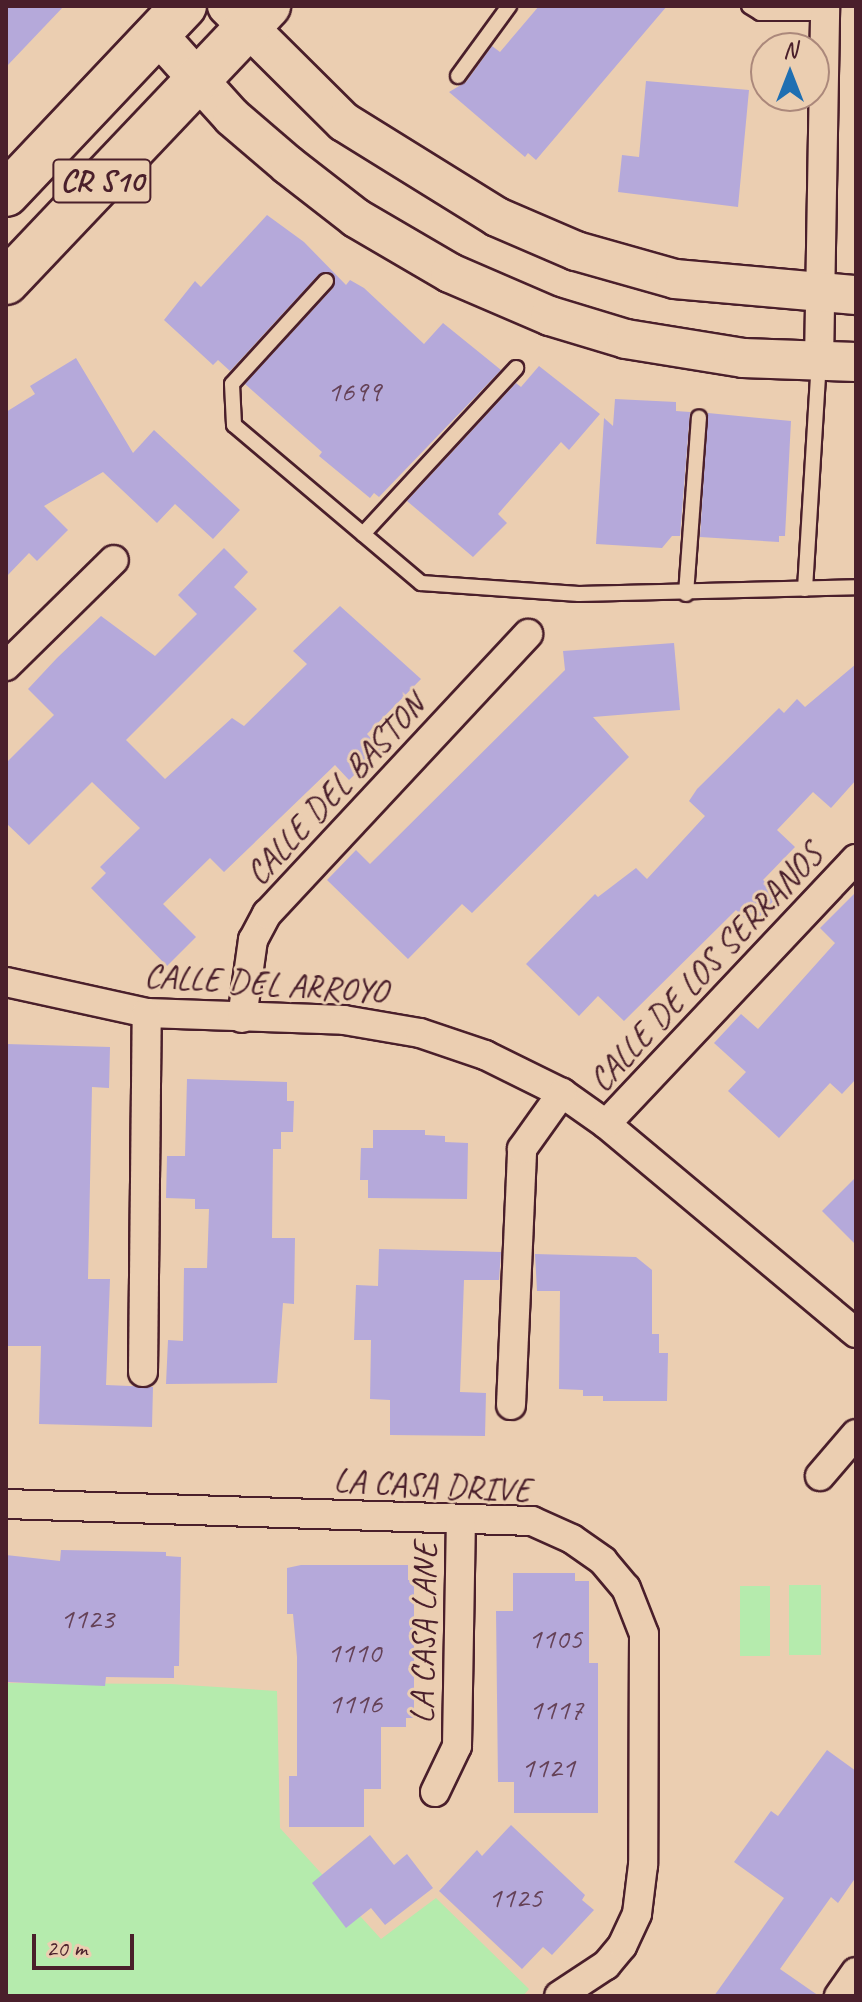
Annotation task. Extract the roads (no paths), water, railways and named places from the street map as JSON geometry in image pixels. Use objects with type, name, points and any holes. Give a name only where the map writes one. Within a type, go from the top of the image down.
[{"type":"main road","name":"CR S10","points":[[6,282],[198,79],[248,13]]},
{"type":"main road","name":"CR S10","points":[[6,194],[171,20]]},
{"type":"street","points":[[819,362],[838,295],[825,10]]},
{"type":"street","points":[[248,13],[344,122],[497,217],[576,251],[675,279],[838,295]]},
{"type":"street","points":[[171,20],[198,79],[232,117],[356,218],[405,250],[504,298],[626,339],[669,348],[819,362],[856,362]]},
{"type":"street","points":[[6,666],[114,560]]},
{"type":"street","name":"CALLE DEL BASTON","points":[[242,1018],[253,940],[267,914],[528,634]]},
{"type":"street","name":"CALLE DE LOS SERRANOS","points":[[606,1124],[856,859]]},
{"type":"street","name":"CALLE DEL ARROYO","points":[[6,982],[147,1013],[344,1020],[420,1033],[485,1055],[562,1093],[606,1124],[856,1333]]},
{"type":"street","points":[[143,1372],[147,1013]]},
{"type":"street","name":"CALLE DE LOS SERRANOS","points":[[511,1405],[522,1149],[562,1093]]},
{"type":"street","points":[[820,1476],[856,1434]]},
{"type":"street","name":"LA CASA DRIVE","points":[[6,1504],[532,1521],[572,1539],[603,1561],[626,1588],[644,1634],[643,1865],[637,1914],[606,1965],[559,1996]]},
{"type":"street","name":"LA CASA LANE","points":[[435,1792],[457,1746],[461,1519]]},
{"type":"street","points":[[839,1996],[856,1972]]},
{"type":"lane","points":[[458,76],[509,6]]},
{"type":"lane","points":[[749,6],[760,13],[825,10]]},
{"type":"lane","points":[[326,281],[232,384],[234,425],[421,583],[579,594],[686,594],[856,587]]},
{"type":"lane","points":[[805,589],[819,362]]},
{"type":"lane","points":[[363,534],[516,368]]},
{"type":"lane","points":[[686,594],[699,417]]}]
